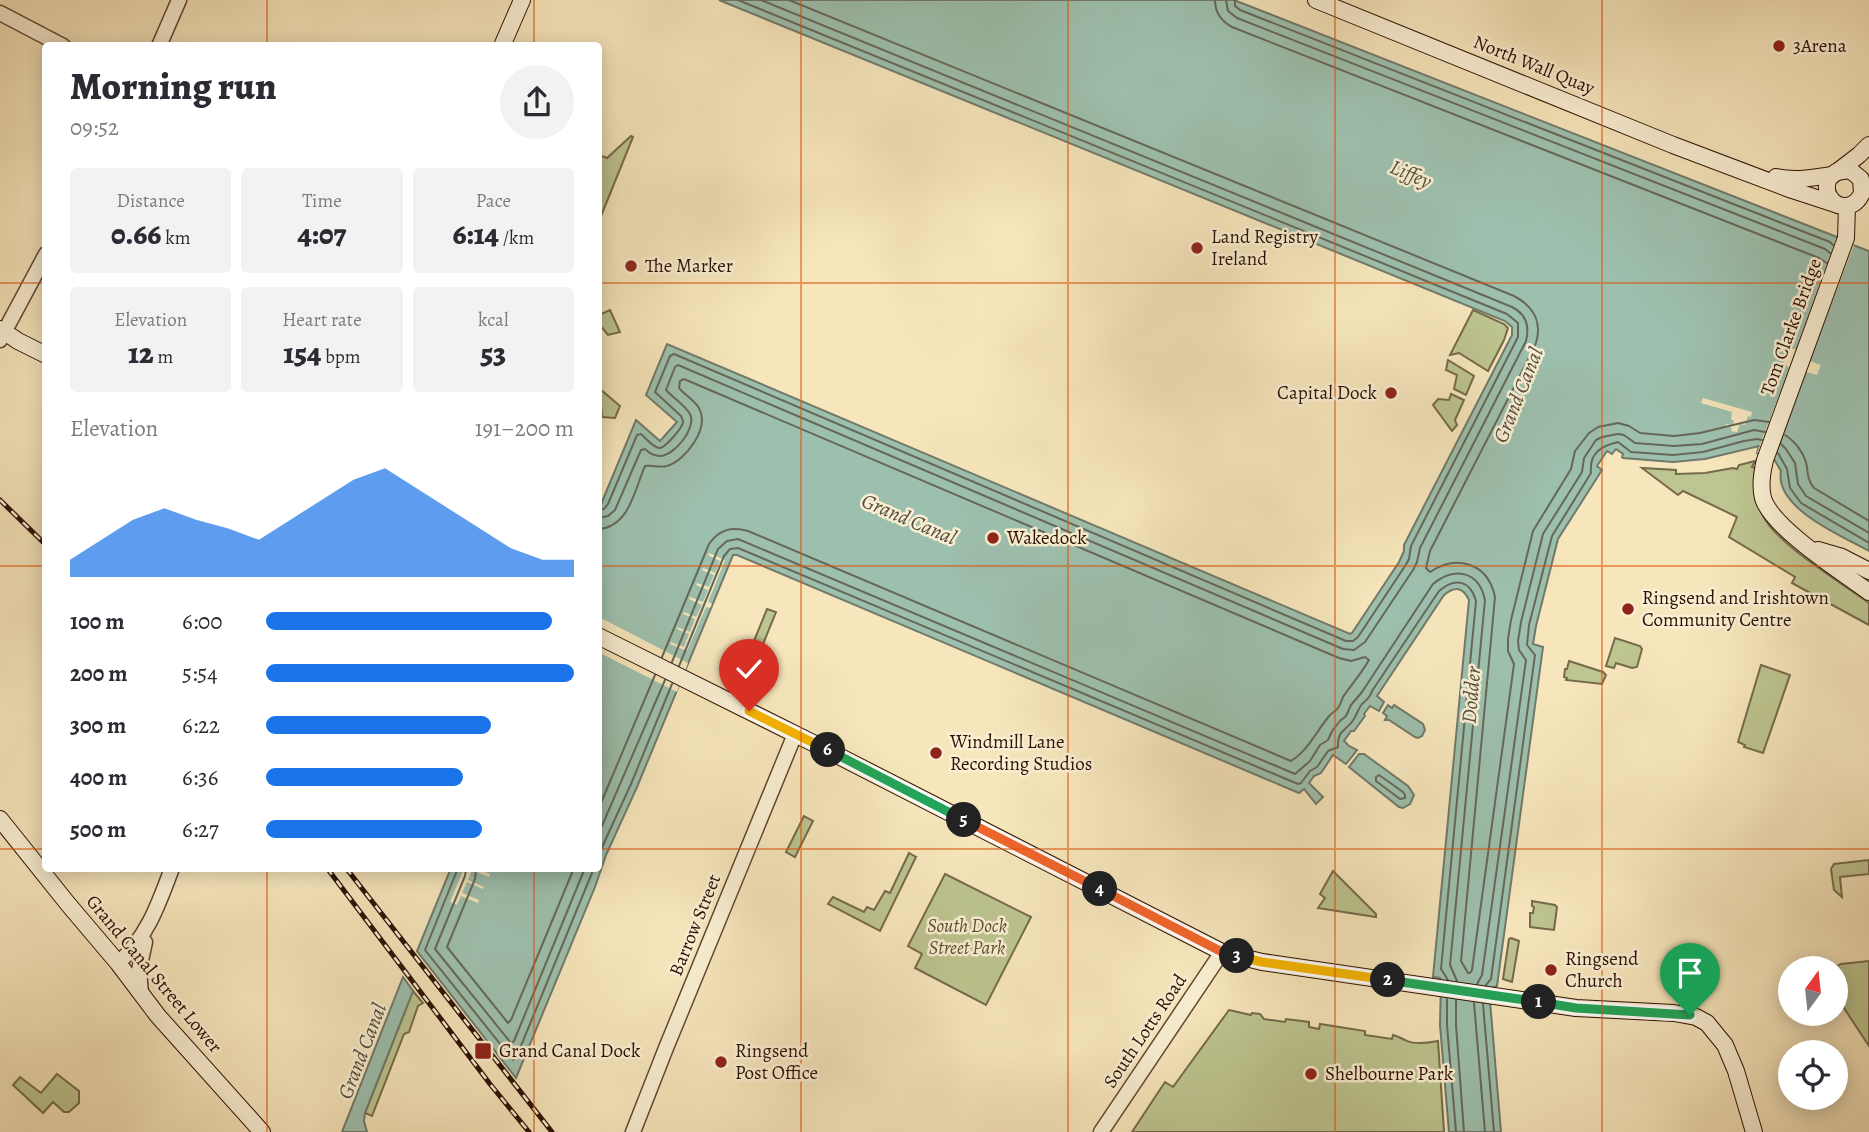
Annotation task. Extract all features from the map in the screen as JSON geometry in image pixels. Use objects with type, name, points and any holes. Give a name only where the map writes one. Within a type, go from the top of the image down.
[{"type":"main road","points":[[504,42],[522,0]]},
{"type":"main road","name":"North Wall Quay","points":[[1316,0],[1736,169],[1842,205]]},
{"type":"main road","points":[[1869,145],[1834,173],[1827,183],[1831,200],[1842,205],[1857,201],[1869,168]]},
{"type":"main road","name":"North Wall Quay","points":[[1736,169],[1788,180],[1834,173]]},
{"type":"main road","points":[[1834,173],[1845,170],[1858,175],[1863,184],[1862,193]]},
{"type":"main road","name":"Tom Clarke Bridge","points":[[1842,205],[1846,237],[1765,460],[1762,488],[1764,500],[1772,514],[1789,533],[1869,592]]},
{"type":"main road","points":[[2,334],[42,353]]},
{"type":"main road","points":[[1809,547],[1842,557],[1869,571]]},
{"type":"main road","points":[[602,638],[1222,952],[1262,962],[1576,1008],[1690,1015],[1707,1023],[1725,1045],[1736,1071],[1754,1132]]},
{"type":"main road","name":"Grand Canal Street Lower","points":[[0,819],[42,870]]},
{"type":"main road","name":"Grand Canal Street Lower","points":[[43,872],[187,1049],[262,1132]]},
{"type":"street","points":[[161,42],[178,0]]},
{"type":"street","points":[[0,13],[55,42]]},
{"type":"street","points":[[2,334],[42,261]]},
{"type":"street","name":"Barrow Street","points":[[633,1132],[796,734]]},
{"type":"street","points":[[141,993],[139,970],[145,942],[150,922],[170,872]]},
{"type":"street","points":[[120,965],[150,922]]},
{"type":"street","points":[[120,965],[131,963],[145,942]]},
{"type":"street","name":"South Lotts Road","points":[[1101,1132],[1222,952]]},
{"type":"green space","points":[[633,137],[602,214],[602,156],[607,158]]},
{"type":"green space","points":[[610,310],[620,332],[608,335],[602,328],[602,314]]},
{"type":"green space","points":[[1473,310],[1508,328],[1488,371],[1459,353],[1450,355]]},
{"type":"green space","points":[[1448,360],[1474,376],[1466,395],[1454,389],[1457,375],[1446,370]]},
{"type":"green space","points":[[602,391],[620,406],[615,418],[602,417]]},
{"type":"green space","points":[[1451,394],[1464,400],[1455,420],[1457,425],[1452,431],[1433,405],[1438,399],[1449,400]]},
{"type":"green space","points":[[1755,461],[1752,467],[1756,468],[1757,499],[1770,527],[1796,551],[1869,603],[1869,625],[1792,583],[1795,577],[1729,537],[1737,517],[1683,491],[1678,495],[1642,468],[1676,470],[1676,474],[1705,473],[1737,469],[1739,465]]},
{"type":"green space","points":[[767,609],[776,612],[753,669],[749,668],[744,680],[737,676],[740,668],[743,668]]},
{"type":"green space","points":[[1615,638],[1640,646],[1642,649],[1637,667],[1616,663],[1614,668],[1606,666]]},
{"type":"green space","points":[[1569,661],[1603,672],[1606,675],[1602,684],[1566,680],[1565,669]]},
{"type":"green space","points":[[1761,665],[1790,675],[1763,753],[1744,747],[1745,745],[1738,742]]},
{"type":"green space","points":[[804,816],[813,821],[795,857],[786,852]]},
{"type":"green space","points":[[909,853],[916,857],[880,931],[828,904],[833,897],[864,912],[867,907],[874,910],[885,891],[890,893]]},
{"type":"green space","points":[[1869,860],[1869,874],[1840,877],[1842,897],[1834,890],[1831,869],[1834,864]]},
{"type":"green space","points":[[1333,871],[1376,917],[1318,908],[1325,898],[1320,894]]},
{"type":"green space","name":"South Dock Street Park","points":[[945,874],[1031,917],[986,1005],[915,968],[922,954],[908,946]]},
{"type":"green space","points":[[1532,901],[1557,907],[1554,930],[1530,927],[1530,913],[1533,913],[1534,907]]},
{"type":"green space","points":[[1511,938],[1519,941],[1512,982],[1503,979]]},
{"type":"green space","points":[[1869,961],[1869,1046],[1848,1014],[1848,963]]},
{"type":"green space","points":[[413,991],[423,1003],[418,1006],[409,1032],[404,1034],[372,1116],[365,1113]]},
{"type":"green space","name":"Shelbourne Park","points":[[1229,1010],[1251,1015],[1260,1014],[1264,1019],[1309,1022],[1309,1027],[1319,1029],[1320,1024],[1365,1031],[1365,1035],[1392,1039],[1393,1035],[1413,1043],[1438,1041],[1444,1132],[1132,1132],[1165,1082],[1173,1087]]},
{"type":"green space","points":[[57,1074],[79,1091],[79,1103],[69,1112],[64,1112],[53,1102],[43,1113],[13,1085],[20,1077],[41,1093]]},
{"type":"water","points":[[719,0],[1234,0],[1869,251],[1869,551],[1827,529],[1799,509],[1788,497],[1782,484],[1781,471],[1774,459],[1757,453],[1759,446],[1705,459],[1673,462],[1623,458],[1623,454],[1616,449],[1612,454],[1607,451],[1597,466],[1602,470],[1558,539],[1533,644],[1543,647],[1497,986],[1492,988],[1490,1001],[1501,1132],[1449,1132],[1440,1025],[1441,981],[1440,978],[1433,977],[1469,600],[1464,592],[1458,589],[1444,595],[1377,696],[1384,702],[1379,711],[1370,706],[1344,741],[1357,750],[1346,764],[1333,755],[1321,773],[1314,776],[1309,783],[1323,797],[1316,804],[1304,789],[1299,793],[733,555],[602,867],[602,502],[636,420],[660,441],[677,422],[646,395],[667,344],[1350,634],[1399,562],[1404,545],[1512,335],[1512,327],[1505,321]]},
{"type":"water","points":[[1388,705],[1392,708],[1394,705],[1423,724],[1425,730],[1422,736],[1415,737],[1385,720],[1387,716],[1383,713]]},
{"type":"water","points":[[1359,754],[1364,754],[1408,786],[1414,795],[1410,804],[1399,807],[1349,767]]},
{"type":"water","points":[[449,872],[600,872],[516,1078],[417,951]]},
{"type":"water","points":[[403,977],[413,991],[365,1113],[367,1132],[342,1132]]},
{"type":"pier","points":[[1836,238],[1854,245],[1810,361],[1821,365],[1817,375],[1806,372],[1774,458],[1757,453],[1789,368],[1783,361],[1784,353],[1789,349],[1796,349]]},
{"type":"pier","points":[[1703,398],[1752,412],[1751,417],[1748,416],[1745,425],[1740,424],[1737,432],[1731,431],[1732,428],[1726,424],[1733,425],[1732,412],[1701,403]]},
{"type":"pier","points":[[709,553],[725,560],[708,602],[712,604],[710,608],[706,607],[687,651],[670,644],[671,642],[684,647],[689,634],[677,627],[690,632],[695,619],[683,614],[684,612],[696,617],[702,605],[689,599],[690,597],[703,602],[708,590],[696,585],[697,583],[709,587],[714,575],[702,570],[703,568],[715,573],[720,561],[708,555]]},
{"type":"pier","points":[[602,619],[688,663],[677,692],[602,654]]},
{"type":"pier","points":[[462,872],[471,872],[468,880],[484,887],[483,889],[467,882],[462,893],[479,900],[478,903],[461,896],[457,905],[450,902]]},
{"type":"railway","points":[[0,500],[42,541]]},
{"type":"railway","points":[[330,872],[529,1132]]},
{"type":"railway","points":[[349,872],[552,1132]]},
{"type":"place","name":"3Arena","points":[[1779,46]]},
{"type":"place","name":"Land Registry Ireland","points":[[1197,248]]},
{"type":"place","name":"The Marker","points":[[631,266]]},
{"type":"place","name":"Capital Dock","points":[[1391,393]]},
{"type":"place","name":"Wakedock","points":[[993,538]]},
{"type":"place","name":"Ringsend and Irishtown Community Centre","points":[[1628,609]]},
{"type":"place","name":"Windmill Lane Recording Studios","points":[[936,753]]},
{"type":"place","name":"Ringsend Church","points":[[1551,970]]},
{"type":"place","name":"Grand Canal Dock","points":[[483,1051]]},
{"type":"place","name":"Ringsend Post Office","points":[[721,1062]]},
{"type":"place","name":"Shelbourne Park","points":[[1311,1074]]},
{"type":"route","points":[[749,711],[1222,952],[1262,962],[1576,1008],[1690,1015]]},
{"type":"water label","name":"Liffey","points":[[1411,174]]},
{"type":"water label","name":"Grand Canal","points":[[1518,395]]},
{"type":"water label","name":"Grand Canal","points":[[909,519]]},
{"type":"water label","name":"Dodder","points":[[1471,695]]},
{"type":"water label","name":"Grand Canal","points":[[362,1051]]}]
